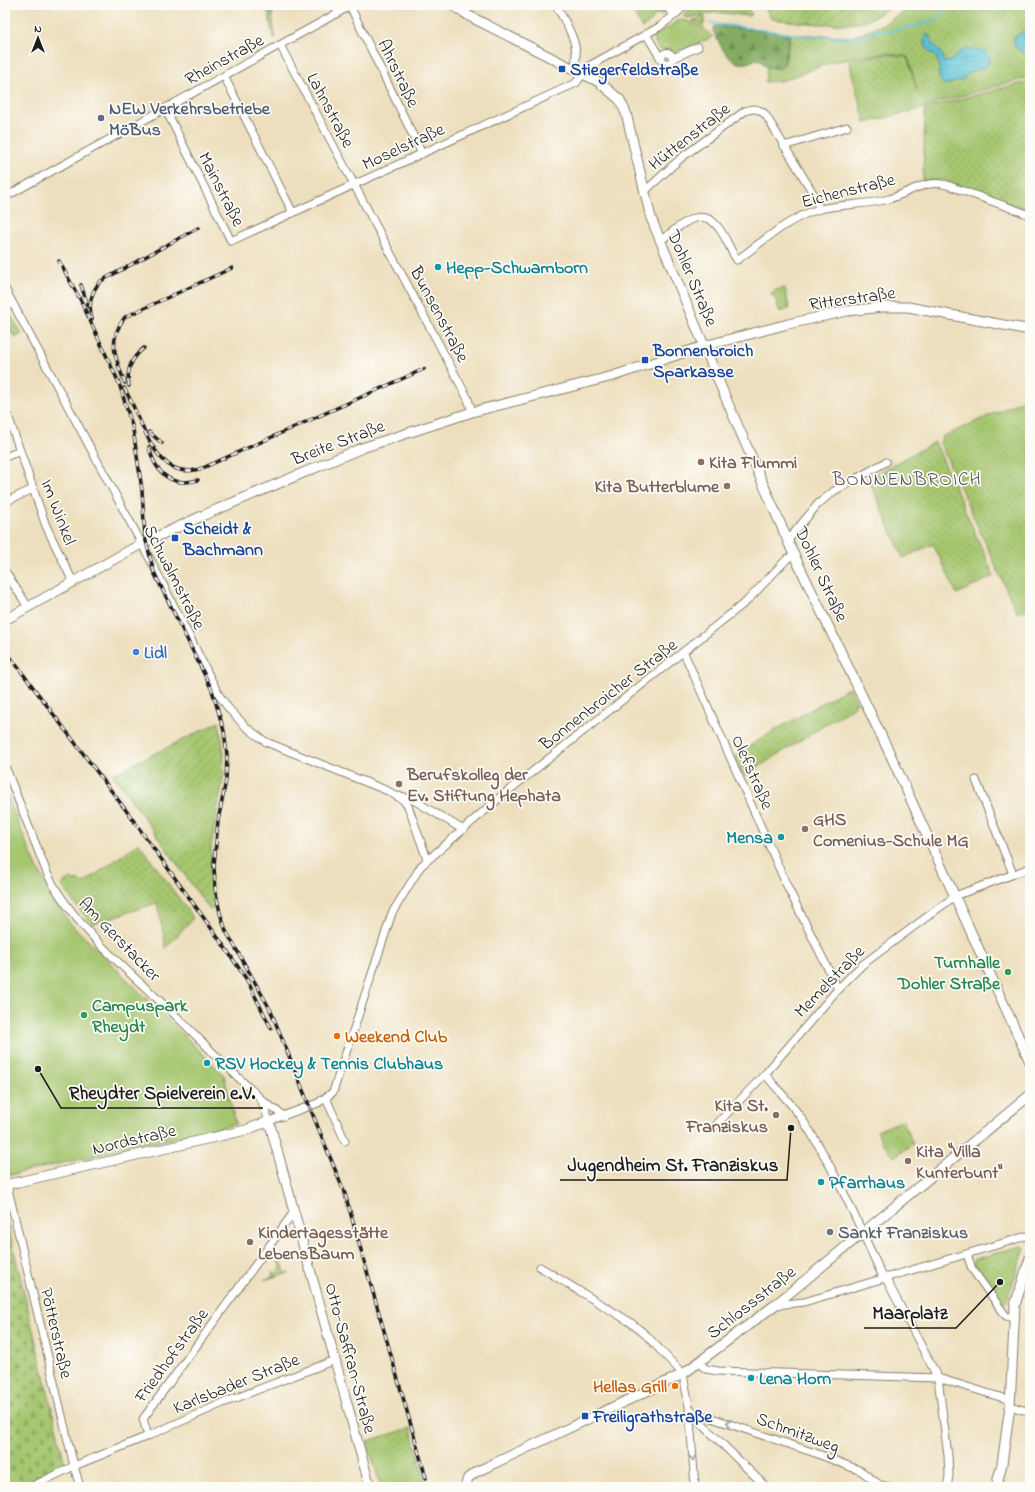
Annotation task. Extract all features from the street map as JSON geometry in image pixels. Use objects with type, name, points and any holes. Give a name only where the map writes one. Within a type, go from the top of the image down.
[{"type":"main road","points":[[452,5],[471,17],[574,68],[583,74]]},
{"type":"main road","name":"Dohler Straße","points":[[583,74],[612,91],[620,100],[626,113],[651,218],[704,346],[794,555],[891,756],[1030,1062]]},
{"type":"main road","name":"Ritterstraße","points":[[704,346],[788,324],[847,311],[882,306],[908,307],[1030,330]]},
{"type":"main road","name":"Breite Straße","points":[[5,620],[141,544],[204,515],[355,451],[472,412],[613,376],[704,346]]},
{"type":"main road","name":"Schlossstraße","points":[[464,1487],[468,1478],[476,1472],[682,1374],[699,1363],[775,1305],[1030,1095]]},
{"type":"main road","name":"Nordstraße","points":[[6,1185],[246,1130],[269,1121]]},
{"type":"main road","name":"Otto-Saffran-Straße","points":[[269,1121],[370,1487]]},
{"type":"main road","points":[[996,1487],[1002,1464],[1010,1403],[1013,1318],[1018,1293],[1030,1258]]},
{"type":"street","name":"Rheinstraße","points":[[5,197],[351,5]]},
{"type":"street","name":"Ahrstraße","points":[[351,5],[422,154]]},
{"type":"street","points":[[556,5],[572,36],[576,48],[577,59],[574,68]]},
{"type":"street","points":[[664,5],[675,15]]},
{"type":"street","points":[[583,74],[589,66],[646,34],[675,15],[685,5]]},
{"type":"street","points":[[646,34],[661,59],[663,54],[666,52],[671,55],[672,58],[698,47]]},
{"type":"street","name":"Lahnstraße","points":[[280,45],[379,230]]},
{"type":"street","name":"Moselstraße","points":[[231,240],[576,83],[583,74]]},
{"type":"street","points":[[224,76],[293,213]]},
{"type":"street","name":"Mainstraße","points":[[165,108],[231,240]]},
{"type":"street","name":"Hüttenstraße","points":[[644,192],[681,158],[744,111],[751,109],[760,110],[765,114],[816,198],[820,209]]},
{"type":"street","points":[[784,146],[847,127]]},
{"type":"street","name":"Eichenstraße","points":[[660,241],[680,225],[696,217],[702,217],[717,226],[737,260],[799,217],[820,209],[889,198],[918,186],[940,183],[1030,215]]},
{"type":"street","name":"Bunsenstraße","points":[[379,230],[468,399],[472,412]]},
{"type":"street","name":"Schwalmstraße","points":[[5,289],[32,336],[218,695],[246,727],[266,742],[415,801],[462,829]]},
{"type":"street","name":"Im Winkel","points":[[8,416],[53,542],[73,582]]},
{"type":"street","points":[[5,457],[20,451]]},
{"type":"street","points":[[788,540],[818,504],[834,491],[886,462]]},
{"type":"street","points":[[5,502],[34,489]]},
{"type":"street","name":"Bonnenbroicher Straße","points":[[326,1098],[333,1092],[392,913],[405,889],[427,859],[462,829],[684,653],[747,601],[787,559],[794,555]]},
{"type":"street","points":[[5,571],[28,608]]},
{"type":"street","name":"Olefstraße","points":[[684,653],[788,888],[838,989]]},
{"type":"street","name":"Am Gerstacker","points":[[5,766],[47,873],[69,910],[113,957],[261,1099],[284,1116]]},
{"type":"street","points":[[976,780],[1012,874]]},
{"type":"street","name":"Schwalmstraße","points":[[397,795],[404,800],[411,812],[427,859]]},
{"type":"street","name":"Memelstraße","points":[[715,1126],[765,1074],[838,989],[862,965],[955,896],[1030,868]]},
{"type":"street","points":[[765,1074],[803,1120],[864,1232],[884,1277],[938,1378],[948,1456],[949,1476],[947,1487]]},
{"type":"street","points":[[269,1121],[318,1103],[326,1098],[346,1142]]},
{"type":"street","name":"Am Gerstacker","points":[[261,1099],[269,1121]]},
{"type":"street","name":"Pötterstraße","points":[[6,1185],[80,1487]]},
{"type":"street","name":"Friedhofstraße","points":[[148,1436],[143,1419],[294,1212]]},
{"type":"street","points":[[775,1305],[804,1302],[884,1277],[1030,1235]]},
{"type":"street","points":[[967,1254],[972,1270],[1006,1316],[1013,1318]]},
{"type":"street","points":[[540,1266],[630,1322],[646,1335],[682,1374],[692,1409],[695,1487]]},
{"type":"street","name":"Karlsbader Straße","points":[[148,1436],[223,1403],[335,1360]]},
{"type":"street","points":[[699,1363],[706,1369],[718,1371],[938,1378],[1010,1403],[1030,1412]]},
{"type":"street","points":[[692,1409],[702,1424],[766,1487]]},
{"type":"street","name":"Schmitzweg","points":[[692,1409],[861,1471],[868,1478],[880,1485],[889,1487]]},
{"type":"street","points":[[31,1487],[74,1466],[148,1436]]},
{"type":"green space","points":[[267,5],[271,5],[275,39],[271,28]]},
{"type":"green space","points":[[629,5],[658,5],[664,13],[660,15],[657,14],[652,21],[642,28]]},
{"type":"green space","points":[[693,5],[744,5],[752,14],[749,16],[716,12],[688,18],[683,16]]},
{"type":"green space","points":[[764,5],[892,5],[868,20],[857,23],[833,24],[771,19]]},
{"type":"green space","points":[[914,5],[1030,5],[1030,77],[924,106],[925,108],[865,123],[849,62],[886,54],[907,57],[917,90],[908,57],[887,53],[831,62],[782,81],[765,82],[767,67],[780,69],[785,63],[791,34],[852,37],[884,24]]},
{"type":"green space","points":[[705,16],[704,25],[692,21]]},
{"type":"green space","points":[[680,19],[703,27],[713,37],[674,53],[667,49],[659,50],[653,38]]},
{"type":"green space","points":[[715,26],[790,34],[784,63],[779,68],[766,67],[760,60],[756,59],[748,63],[734,61],[720,45],[713,31]]},
{"type":"green space","points":[[1030,81],[1030,211],[944,180],[923,181],[925,108]]},
{"type":"green space","points":[[785,288],[789,309],[780,312],[774,296],[770,294],[775,290]]},
{"type":"green space","points":[[5,305],[22,334],[15,338],[5,320]]},
{"type":"green space","points":[[1030,397],[1030,608],[1017,613],[940,443],[942,437]]},
{"type":"green space","points":[[935,442],[994,576],[957,594],[933,544],[903,558],[868,478]]},
{"type":"green space","points":[[850,687],[857,702],[853,704],[855,706],[744,776],[735,756],[762,738]]},
{"type":"green space","points":[[219,722],[224,753],[223,779],[211,847],[211,880],[215,907],[209,909],[113,774]]},
{"type":"green space","name":"Campuspark Rheydt","points":[[5,791],[33,859],[59,908],[70,923],[224,1075],[236,1124],[5,1176]]},
{"type":"green space","points":[[139,843],[193,918],[166,948],[157,903],[92,924],[62,886],[65,881],[71,879],[84,883]]},
{"type":"green space","points":[[903,1120],[913,1144],[894,1157],[883,1144],[877,1131]]},
{"type":"green space","points":[[5,1213],[65,1464],[17,1487],[5,1487]]},
{"type":"green space","points":[[1021,1246],[1025,1248],[1007,1300],[1002,1303],[973,1263],[975,1259]]},
{"type":"green space","points":[[282,1257],[285,1258],[281,1259],[285,1273],[289,1273],[264,1280],[273,1276],[272,1271],[276,1274],[282,1266],[278,1263]]},
{"type":"green space","points":[[411,1428],[427,1487],[381,1487],[367,1441]]},
{"type":"water","points":[[1030,28],[1029,54],[1022,52],[1017,48],[1014,37]]},
{"type":"water","points":[[927,34],[930,36],[932,43],[942,53],[944,62],[950,61],[964,49],[983,50],[990,57],[988,65],[984,68],[970,72],[962,80],[944,85],[939,78],[939,64],[936,57],[927,49],[924,40]]},
{"type":"waterway","points":[[710,23],[807,36],[855,39],[877,31],[894,31],[935,20],[941,16],[944,5]]},
{"type":"railway","points":[[92,319],[90,309],[91,298],[101,281],[198,228]]},
{"type":"railway","points":[[59,261],[81,301],[119,383],[133,429],[142,490],[145,537],[154,572],[212,690],[224,731],[227,755],[226,780],[218,821],[214,865],[215,888],[220,913],[226,931],[270,1009],[345,1194],[426,1478]]},
{"type":"railway","points":[[125,383],[114,349],[114,341],[119,325],[125,317],[232,268]]},
{"type":"railway","points":[[81,285],[88,306]]},
{"type":"railway","points":[[129,386],[128,375],[130,365],[144,348]]},
{"type":"railway","points":[[124,388],[153,447],[162,459],[174,468],[188,471],[205,467],[424,369]]},
{"type":"railway","points":[[149,432],[162,443]]},
{"type":"railway","points":[[149,447],[155,464],[165,476],[179,482],[198,480]]},
{"type":"railway","points":[[5,650],[128,813],[224,946],[247,980],[271,1028]]},
{"type":"place","name":"Stiegerfeldstraße","points":[[562,69]]},
{"type":"place","name":"NEW Verkehrsbetriebe MöBus","points":[[101,118]]},
{"type":"place","name":"Hepp-Schwamborn","points":[[438,267]]},
{"type":"place","name":"Bonnenbroich Sparkasse","points":[[645,360]]},
{"type":"place","name":"Kita Flummi","points":[[701,462]]},
{"type":"place","name":"Kita Butterblume","points":[[727,486]]},
{"type":"place","name":"Scheidt & Bachmann","points":[[175,538]]},
{"type":"place","name":"Lidl","points":[[136,652]]},
{"type":"place","name":"Berufskolleg der Ev. Stiftung Hephata","points":[[399,784]]},
{"type":"place","name":"GHS Comenius-Schule MG","points":[[805,829]]},
{"type":"place","name":"Mensa","points":[[781,837]]},
{"type":"place","name":"Turnhalle Dohler Straße","points":[[1008,972]]},
{"type":"place","name":"Campuspark Rheydt","points":[[84,1015]]},
{"type":"place","name":"Weekend Club","points":[[337,1036]]},
{"type":"place","name":"RSV Hockey & Tennis Clubhaus","points":[[207,1063]]},
{"type":"place","name":"Rheydter Spielverein e.V.","points":[[38,1069]]},
{"type":"place","name":"Kita St. Franziskus","points":[[776,1115]]},
{"type":"place","name":"Jugendheim St. Franziskus","points":[[791,1128]]},
{"type":"place","name":"Kita \"Villa Kunterbunt\"","points":[[908,1161]]},
{"type":"place","name":"Pfarrhaus","points":[[821,1182]]},
{"type":"place","name":"Sankt Franziskus","points":[[830,1232]]},
{"type":"place","name":"Kindertagesstätte LebensBaum","points":[[250,1242]]},
{"type":"place","name":"Maarplatz","points":[[1000,1282]]},
{"type":"place","name":"Lena Horn","points":[[751,1378]]},
{"type":"place","name":"Hellas Grill","points":[[675,1386]]},
{"type":"place","name":"Freiligrathstraße","points":[[585,1416]]},
{"type":"district","name":"BONNENBROICH","points":[[907,478]]}]
